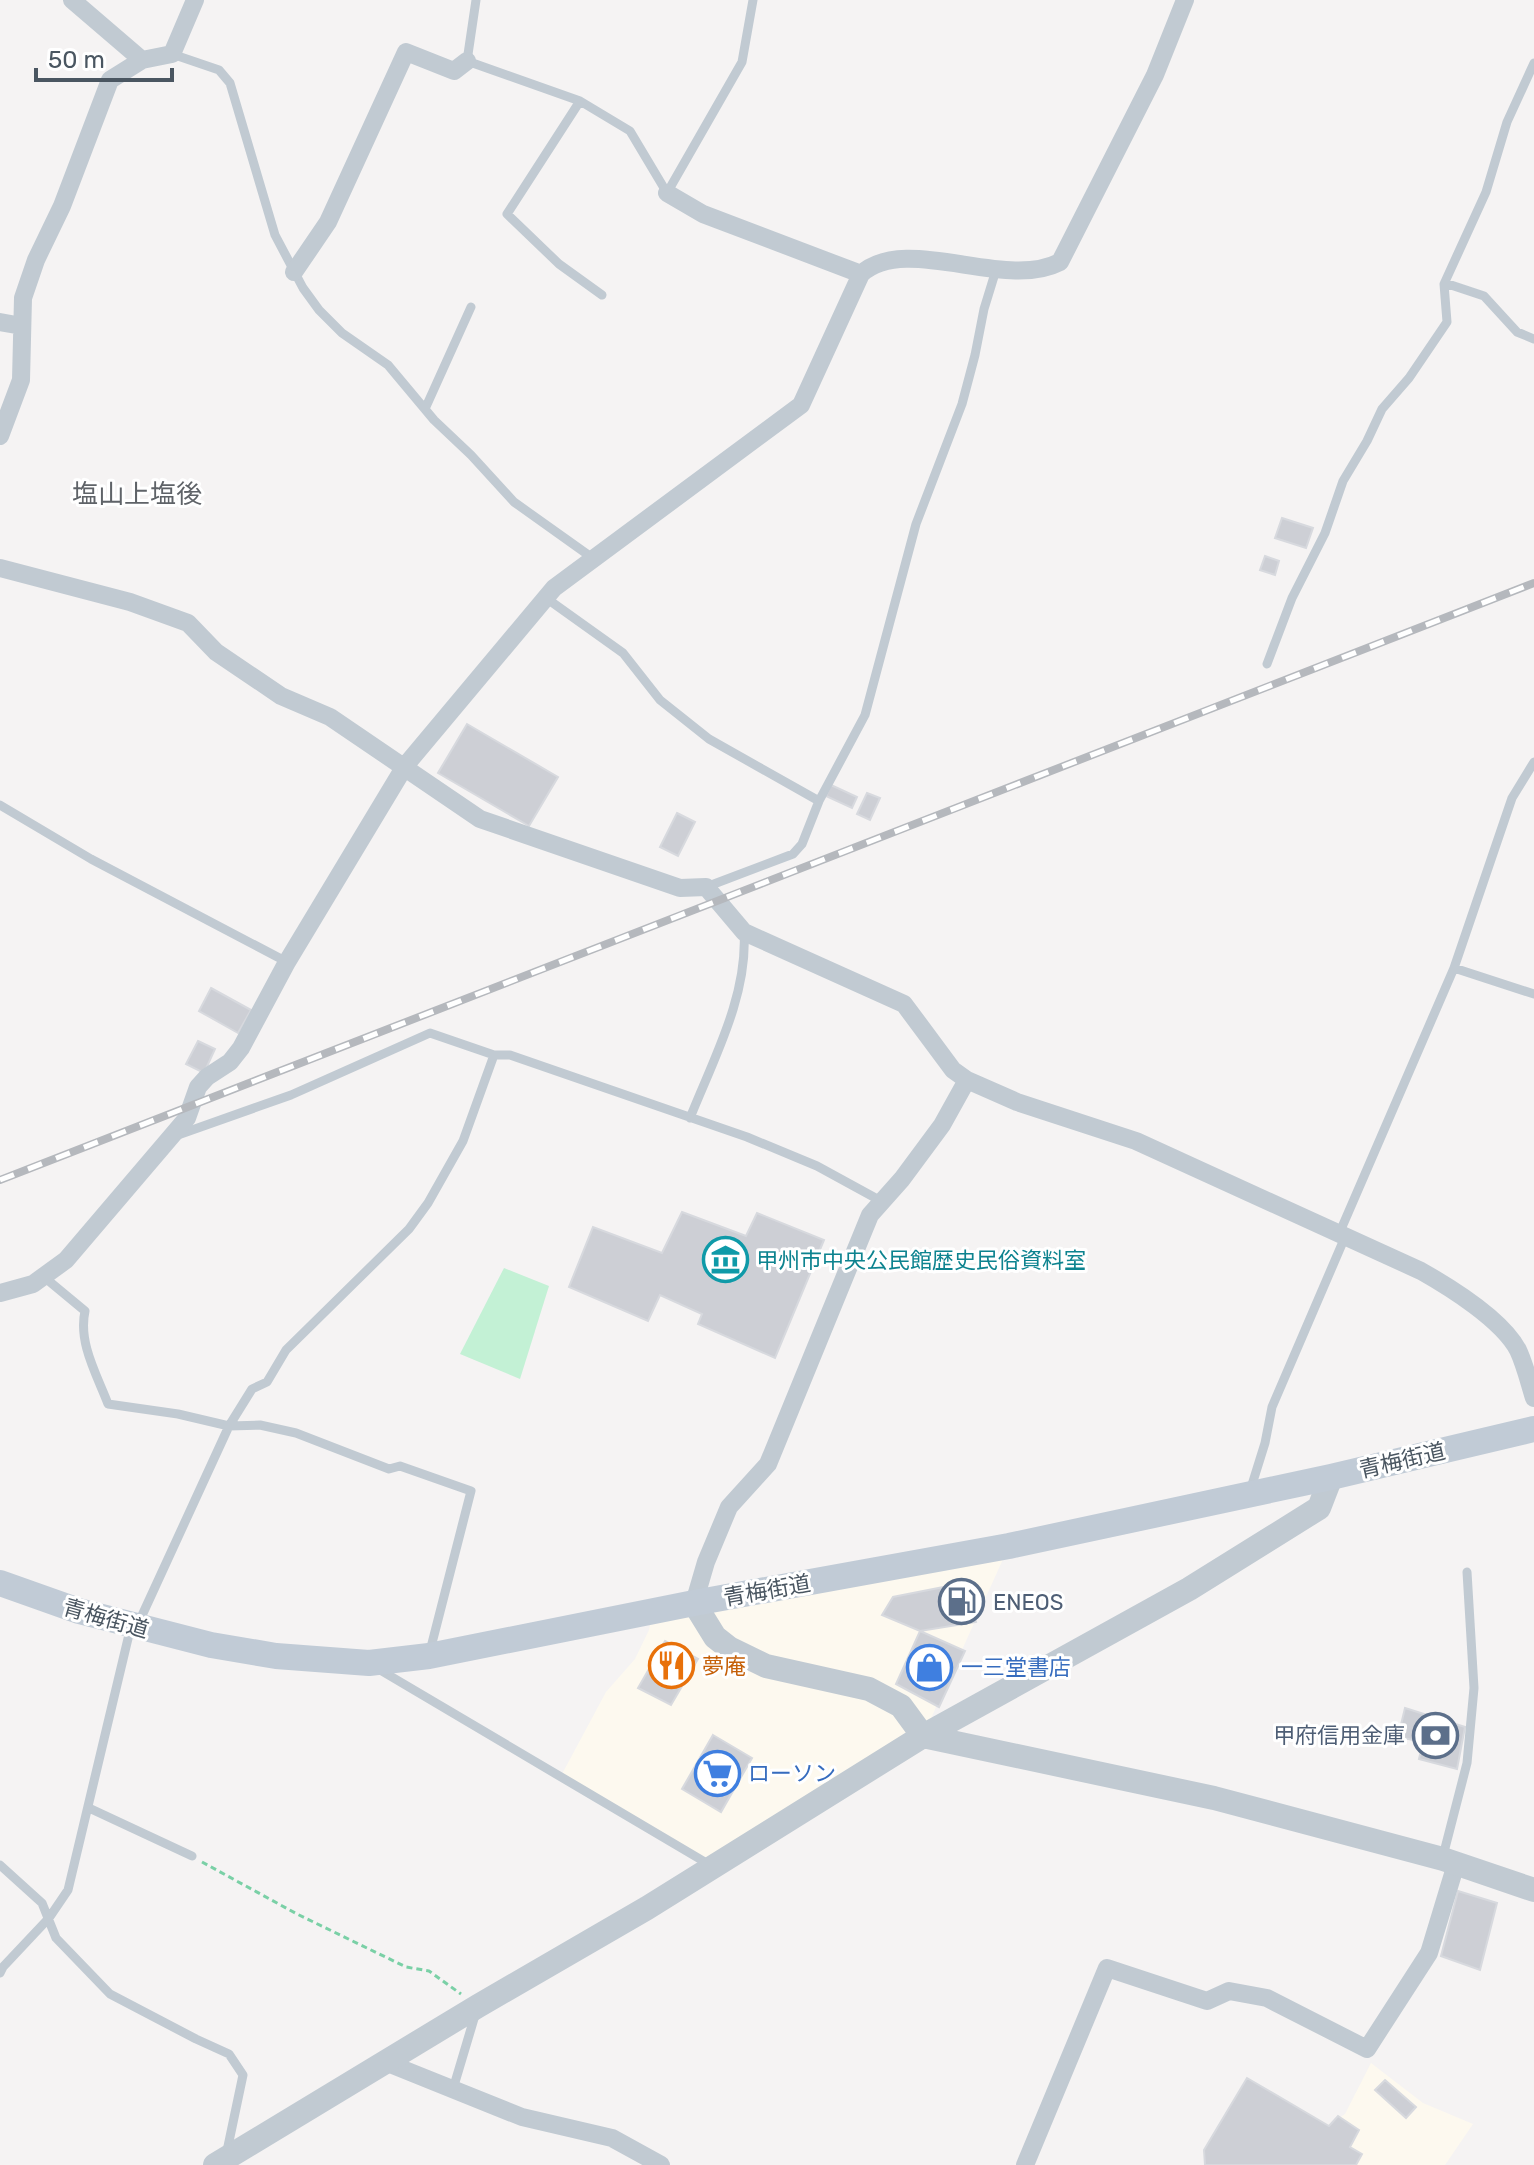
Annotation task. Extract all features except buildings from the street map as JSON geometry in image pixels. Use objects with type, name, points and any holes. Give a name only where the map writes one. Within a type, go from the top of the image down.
[{"type":"main road","name":"青梅街道","points":[[0,1583],[23,1593],[134,1626],[211,1645],[276,1656],[369,1663],[429,1656],[694,1603],[1009,1546],[1331,1477],[1534,1429]]},
{"type":"street","points":[[72,0],[142,60]]},
{"type":"street","points":[[0,436],[21,380],[23,298],[110,80],[142,60],[172,54],[195,0]]},
{"type":"street","points":[[0,1293],[20,1289],[44,1277],[66,1260],[187,1118],[198,1087],[230,1062],[241,1048],[287,962],[405,766],[554,588],[801,405],[861,274],[871,265],[887,260],[915,259],[996,270],[1046,270],[1060,262],[1155,75],[1185,0]]},
{"type":"street","points":[[294,272],[328,222],[406,52],[454,71],[467,61]]},
{"type":"street","points":[[667,193],[703,214],[861,274]]},
{"type":"street","points":[[0,322],[22,326]]},
{"type":"street","points":[[0,568],[130,602],[188,623],[216,652],[281,696],[330,717],[480,819],[680,888],[706,887],[744,932],[904,1004],[953,1070],[967,1080],[1017,1102],[1136,1141],[1443,1283],[1505,1331],[1519,1352],[1534,1398]]},
{"type":"street","points":[[967,1080],[942,1125],[902,1179],[870,1215],[768,1464],[729,1507],[706,1562],[694,1603],[715,1637],[729,1648],[766,1666],[869,1689],[901,1706],[923,1736],[1214,1798],[1449,1862],[1534,1890]]},
{"type":"street","points":[[223,2163],[478,2006],[647,1908],[923,1736],[1189,1589],[1319,1508],[1331,1477]]},
{"type":"street","points":[[1025,2165],[1107,1968],[1207,2001],[1229,1991],[1267,1998],[1367,2049],[1429,1953],[1449,1862]]},
{"type":"street","points":[[385,2062],[522,2117],[612,2138],[661,2165]]},
{"type":"lane","points":[[476,0],[467,61],[580,101],[630,131],[667,193],[742,62],[753,0]]},
{"type":"lane","points":[[172,54],[219,70],[230,83],[275,235],[319,310],[342,333],[388,365],[425,409],[514,502],[594,559]]},
{"type":"lane","points":[[1267,664],[1292,598],[1325,533],[1343,481],[1382,409],[1409,378],[1447,322],[1445,283],[1486,192],[1507,122],[1534,63]]},
{"type":"lane","points":[[580,101],[507,214],[559,264],[602,295]]},
{"type":"lane","points":[[706,887],[793,854],[802,844],[819,801],[868,706],[916,524],[962,404],[996,270]]},
{"type":"lane","points":[[1445,283],[1484,296],[1517,332],[1534,339]]},
{"type":"lane","points":[[425,409],[471,307]]},
{"type":"lane","points":[[546,598],[623,653],[660,700],[709,739],[819,801]]},
{"type":"lane","points":[[1249,1494],[1265,1443],[1272,1407],[1454,968],[1512,798],[1534,762]]},
{"type":"lane","points":[[0,805],[91,859],[287,962]]},
{"type":"lane","points":[[690,1118],[731,1016],[746,954],[744,932]]},
{"type":"lane","points":[[1454,968],[1534,994]]},
{"type":"lane","points":[[171,1137],[291,1095],[430,1033],[494,1055],[510,1055],[747,1137],[817,1166],[881,1201]]},
{"type":"lane","points":[[0,1973],[49,1918],[68,1890],[134,1626],[229,1426],[252,1389],[267,1382],[286,1350],[409,1229],[428,1203],[463,1141],[494,1055]]},
{"type":"lane","points":[[44,1277],[85,1311],[82,1326],[88,1353],[108,1404],[178,1414],[229,1426],[260,1425],[296,1433],[389,1469],[400,1466],[471,1491],[429,1656]]},
{"type":"lane","points":[[1449,1862],[1467,1763],[1474,1688],[1467,1572]]},
{"type":"lane","points":[[369,1663],[475,1729],[712,1866]]},
{"type":"lane","points":[[89,1808],[192,1856]]},
{"type":"lane","points":[[0,1865],[42,1903],[56,1938],[110,1994],[229,2054],[243,2075],[223,2163]]},
{"type":"lane","points":[[453,2089],[478,2006]]},
{"type":"path","points":[[192,1856],[297,1914],[406,1967],[429,1971],[478,2006]]},
{"type":"shaded area","points":[[1009,1546],[923,1736],[705,1858],[562,1774],[606,1692],[635,1659],[649,1630],[653,1611]]},
{"type":"shaded area","points":[[1371,2063],[1423,2103],[1473,2124],[1445,2165],[1205,2165],[1204,2150],[1247,2078],[1329,2125],[1345,2114]]},
{"type":"green space","points":[[504,1268],[549,1286],[520,1379],[460,1354]]},
{"type":"railway","points":[[0,1180],[1534,583]]},
{"type":"place","name":"甲州市中央公民館歴史民俗資料室","points":[[725,1260]]},
{"type":"place","name":"ENEOS","points":[[962,1602]]},
{"type":"place","name":"夢庵","points":[[671,1666]]},
{"type":"place","name":"一三堂書店","points":[[930,1667]]},
{"type":"place","name":"甲府信用金庫","points":[[1436,1735]]},
{"type":"place","name":"ローソン","points":[[717,1773]]},
{"type":"district","name":"塩山上塩後","points":[[137,494]]}]
